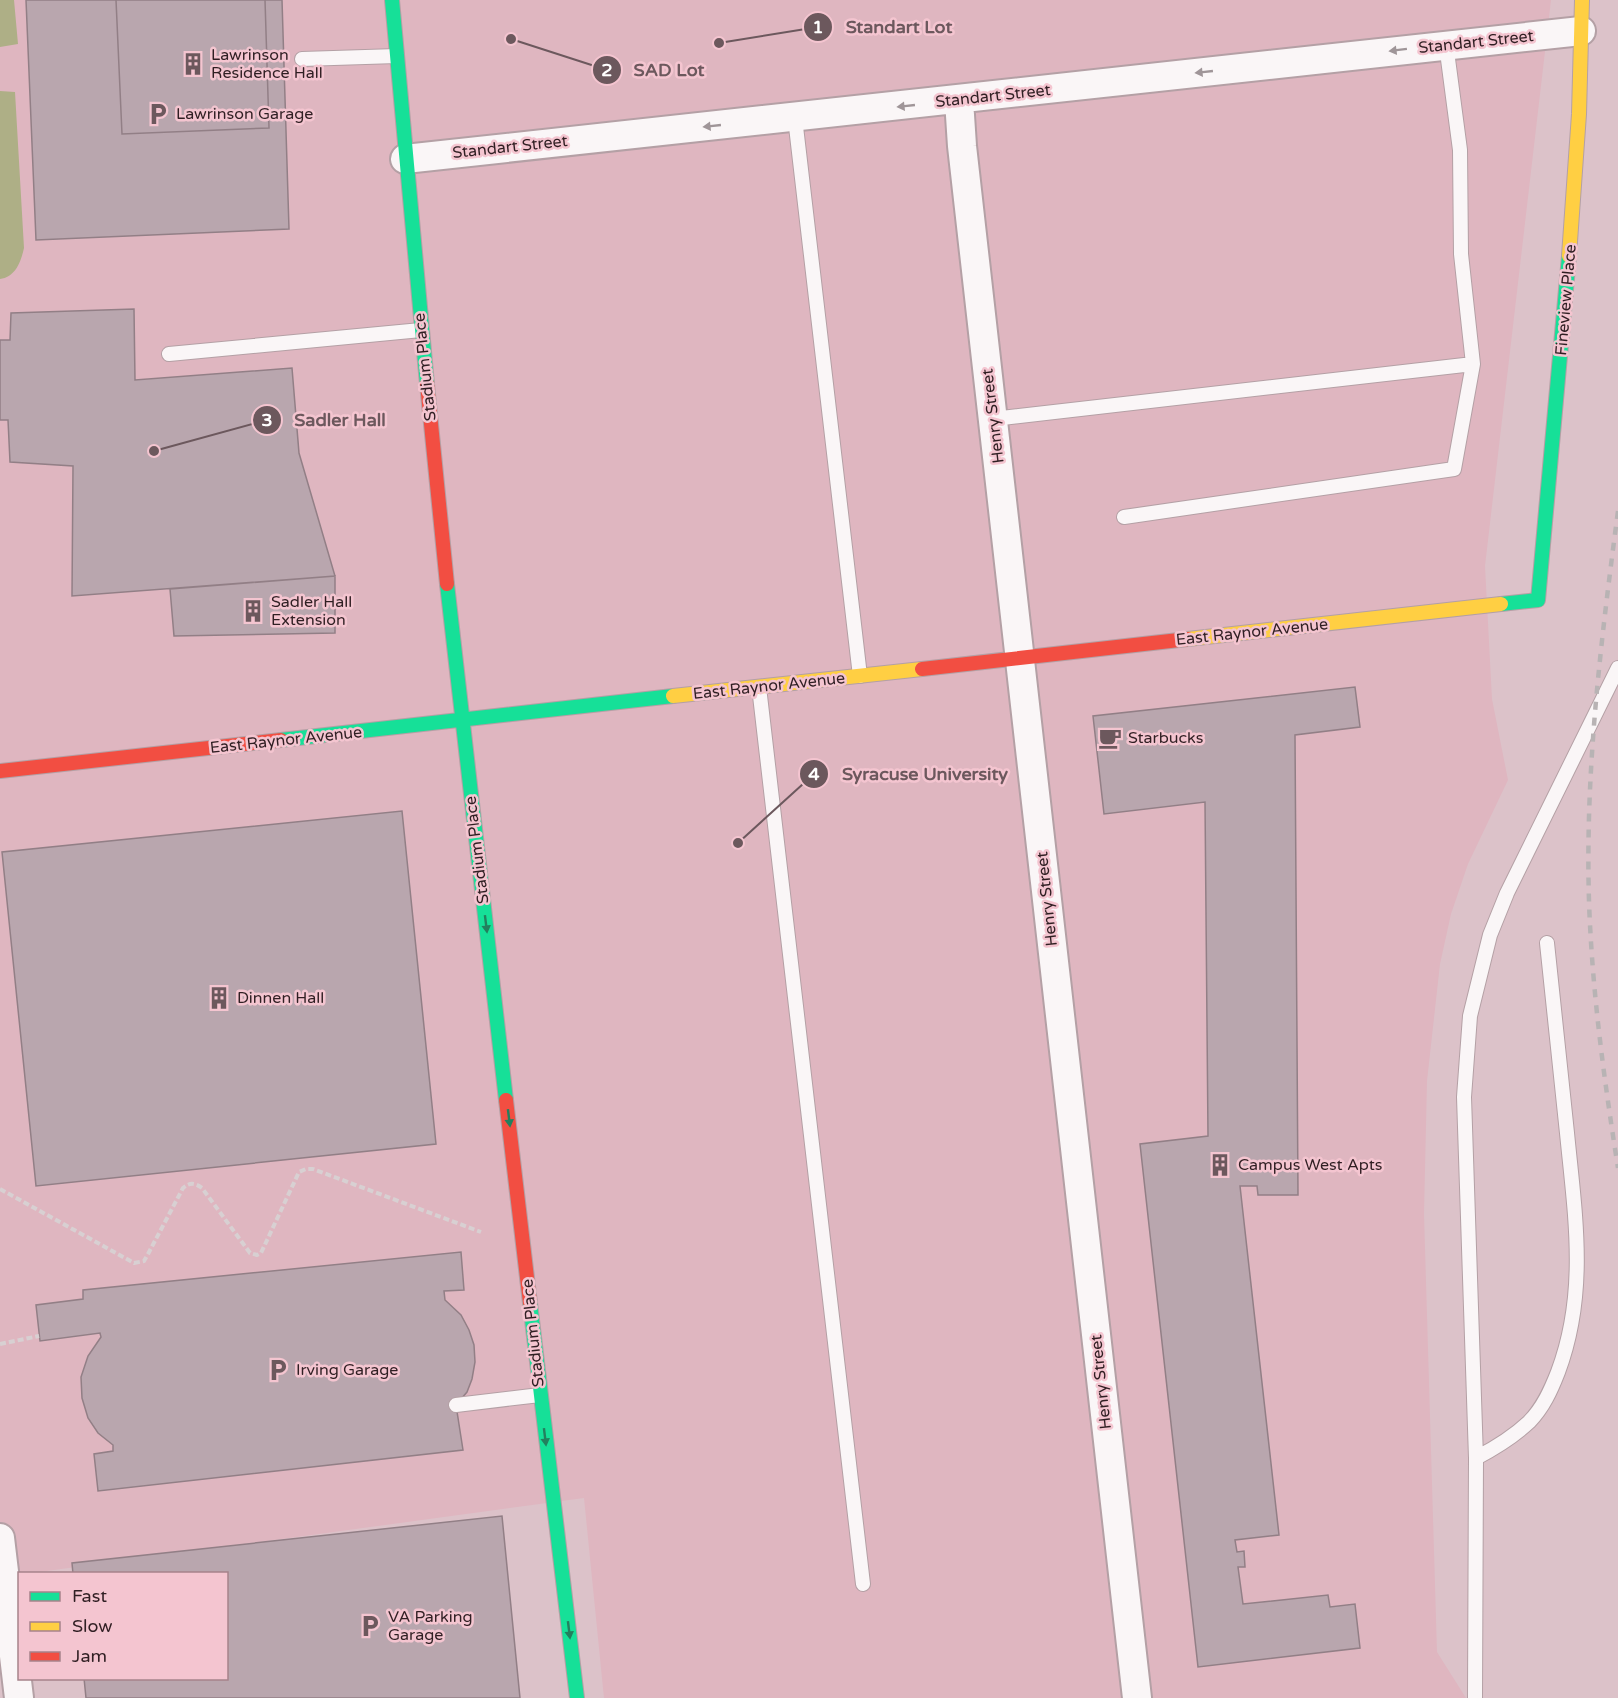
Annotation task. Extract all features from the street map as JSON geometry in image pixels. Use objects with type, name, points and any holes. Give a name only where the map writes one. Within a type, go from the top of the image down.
[{"type":"street","name":"Stadium Place","points":[[392,0],[421,330],[462,720],[577,1698]]},
{"type":"street","name":"Fineview Place","points":[[1538,600],[1570,248],[1579,114],[1582,0]]},
{"type":"street","name":"Standart Street","points":[[405,159],[1581,31]]},
{"type":"street","name":"Henry Street","points":[[959,100],[962,146],[1137,1698]]},
{"type":"street","name":"East Raynor Avenue","points":[[0,771],[1538,600]]},
{"type":"street","points":[[0,1538],[19,1698]]},
{"type":"lane","points":[[1124,517],[1454,469],[1473,364],[1461,254],[1460,150],[1446,44]]},
{"type":"lane","points":[[302,59],[397,56]]},
{"type":"lane","points":[[795,118],[860,676]]},
{"type":"lane","points":[[169,354],[421,330]]},
{"type":"lane","points":[[993,419],[1473,364]]},
{"type":"lane","points":[[1474,1698],[1476,1458],[1464,1097],[1470,1016],[1490,935],[1508,893],[1618,668]]},
{"type":"lane","points":[[759,687],[863,1584]]},
{"type":"lane","points":[[1476,1458],[1513,1436],[1530,1421],[1545,1401],[1566,1352],[1577,1291],[1578,1236],[1547,943]]},
{"type":"lane","points":[[456,1405],[540,1395]]},
{"type":"path","points":[[0,1190],[134,1263],[144,1261],[183,1188],[195,1183],[202,1188],[250,1253],[257,1255],[261,1253],[299,1172],[306,1169],[313,1169],[480,1232]]},
{"type":"path","points":[[0,1344],[39,1336]]},
{"type":"shaded area","points":[[0,0],[1551,0],[1485,566],[1492,699],[1508,780],[1468,864],[1451,914],[1440,964],[1427,1081],[1424,1214],[1437,1652],[1466,1698],[604,1698],[584,1498],[39,1572],[18,1572],[18,1575],[0,1578]]},
{"type":"green space","points":[[0,0],[14,0],[18,44],[0,47]]},
{"type":"green space","points":[[0,91],[15,92],[24,248],[14,272],[0,279]]},
{"type":"building","name":"Lawrinson Garage","points":[[26,0],[282,0],[289,229],[36,240]]},
{"type":"building","name":"Lawrinson Residence Hall","points":[[116,0],[265,0],[269,128],[122,134]]},
{"type":"building","points":[[134,309],[135,380],[292,368],[299,453],[335,576],[72,596],[73,466],[10,462],[8,420],[0,420],[0,340],[10,340],[11,313]]},
{"type":"building","name":"Sadler Hall Extension","points":[[335,576],[335,633],[174,636],[170,589]]},
{"type":"building","name":"Campus West Apts","points":[[1355,687],[1360,727],[1295,735],[1298,1195],[1258,1195],[1257,1186],[1240,1186],[1279,1535],[1235,1540],[1237,1552],[1244,1551],[1245,1567],[1238,1567],[1243,1604],[1328,1595],[1330,1607],[1355,1604],[1360,1648],[1198,1667],[1140,1144],[1208,1136],[1205,802],[1104,814],[1093,716]]},
{"type":"building","name":"Dinnen Hall","points":[[402,811],[436,1144],[36,1186],[2,852]]},
{"type":"building","name":"Irving Garage","points":[[461,1252],[464,1290],[444,1291],[445,1300],[461,1315],[474,1345],[475,1362],[472,1379],[467,1392],[456,1405],[463,1450],[98,1491],[94,1454],[113,1451],[113,1445],[98,1433],[88,1418],[82,1398],[81,1377],[88,1356],[101,1337],[100,1333],[40,1341],[36,1305],[83,1299],[83,1290]]},
{"type":"building","name":"VA Parking Garage","points":[[502,1516],[520,1698],[86,1698],[84,1680],[228,1680],[228,1572],[73,1572],[72,1563]]},
{"type":"railway","points":[[1618,511],[1596,705],[1588,852],[1596,1002],[1618,1168]]},
{"type":"traffic: fast","points":[[392,0],[427,384]]},
{"type":"traffic: fast","points":[[1501,604],[1538,600],[1569,256]]},
{"type":"traffic: fast","points":[[447,584],[506,1100]]},
{"type":"traffic: fast","points":[[281,740],[673,696]]},
{"type":"traffic: fast","points":[[530,1303],[577,1698]]},
{"type":"traffic: slow","points":[[1569,256],[1579,114],[1582,0]]},
{"type":"traffic: slow","points":[[1188,639],[1501,604]]},
{"type":"traffic: slow","points":[[673,696],[922,669]]},
{"type":"traffic: jam","points":[[427,384],[447,584]]},
{"type":"traffic: jam","points":[[922,669],[1188,639]]},
{"type":"traffic: jam","points":[[0,771],[281,740]]},
{"type":"traffic: jam","points":[[506,1100],[530,1303]]},
{"type":"place","name":"SAD Lot","points":[[511,39]]},
{"type":"place","name":"Standart Lot","points":[[719,43]]},
{"type":"place","name":"Lawrinson Residence Hall","points":[[193,64]]},
{"type":"place","name":"Lawrinson Garage","points":[[158,114]]},
{"type":"place","name":"Sadler Hall","points":[[154,451]]},
{"type":"place","name":"Sadler Hall Extension","points":[[253,611]]},
{"type":"place","name":"Starbucks","points":[[1110,738]]},
{"type":"place","name":"Syracuse University","points":[[738,843]]},
{"type":"place","name":"Dinnen Hall","points":[[219,998]]},
{"type":"place","name":"Campus West Apts","points":[[1220,1165]]},
{"type":"place","name":"Irving Garage","points":[[278,1370]]},
{"type":"place","name":"VA Parking Garage","points":[[370,1626]]}]
